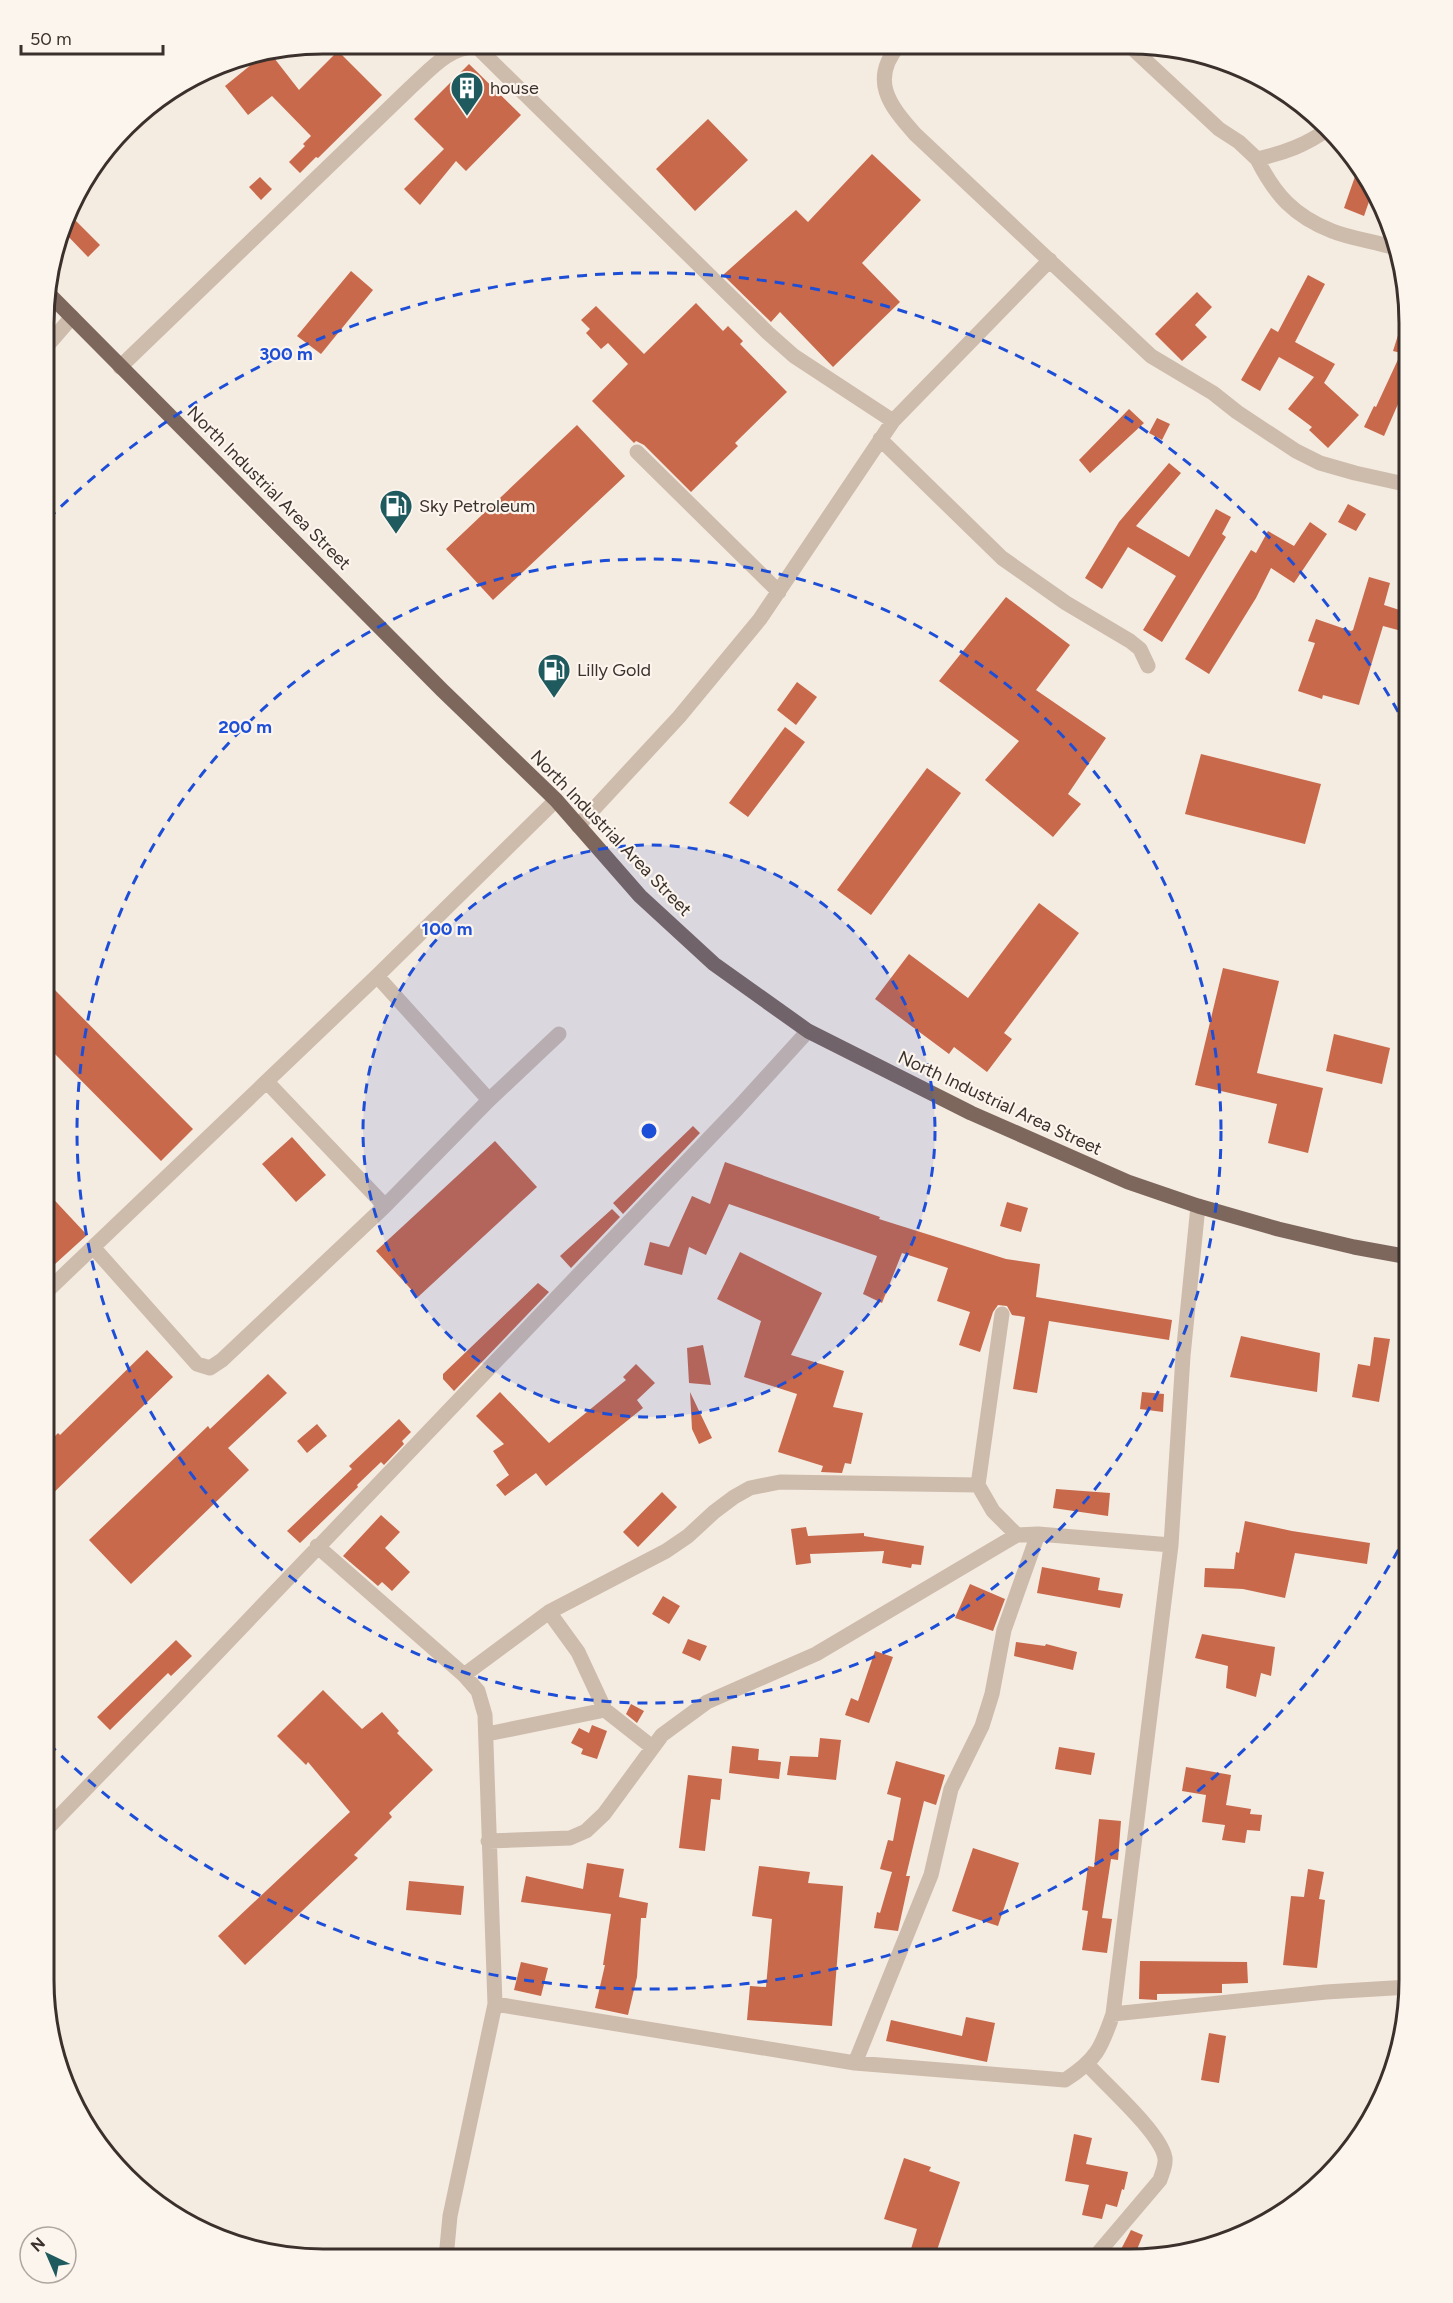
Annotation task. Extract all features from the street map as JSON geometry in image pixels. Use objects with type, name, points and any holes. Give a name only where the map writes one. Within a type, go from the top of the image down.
[{"type":"main road","name":"North Industrial Area Street","points":[[55,300],[442,690],[556,800],[640,896],[714,964],[808,1031],[887,1073],[1032,1141],[1128,1182],[1198,1206],[1332,1242],[1399,1255]]},
{"type":"street","points":[[120,367],[446,54]]},
{"type":"street","points":[[486,54],[768,333],[794,356],[893,421]]},
{"type":"street","points":[[891,54],[884,74],[884,86],[893,109],[915,134],[1151,356],[1213,393],[1277,439],[1320,463],[1399,483]]},
{"type":"street","points":[[1139,55],[1220,129],[1239,142],[1257,159],[1276,193],[1305,216],[1333,232],[1388,246]]},
{"type":"street","points":[[1257,159],[1289,152],[1321,134]]},
{"type":"street","points":[[578,826],[687,708],[740,645],[779,592],[880,440],[907,404],[1050,260]]},
{"type":"street","points":[[54,337],[72,317]]},
{"type":"street","points":[[880,440],[1002,558],[1066,603],[1130,641],[1140,649],[1148,666]]},
{"type":"street","points":[[637,452],[779,592]]},
{"type":"street","points":[[54,1284],[267,1082],[556,800]]},
{"type":"street","points":[[377,975],[489,1100]]},
{"type":"street","points":[[54,1822],[737,1109],[808,1031]]},
{"type":"street","points":[[93,1247],[197,1364],[210,1368],[222,1360],[385,1206],[489,1100],[559,1034]]},
{"type":"street","points":[[267,1082],[385,1206]]},
{"type":"street","points":[[495,2004],[855,2063],[1065,2080],[1088,2065],[1103,2044],[1113,2014],[1171,1545],[1183,1356],[1198,1206]]},
{"type":"street","points":[[1002,1314],[978,1485],[993,1511],[1017,1535]]},
{"type":"street","points":[[464,1675],[549,1612],[666,1551],[688,1536],[714,1512],[750,1488],[780,1482],[978,1485]]},
{"type":"street","points":[[488,1841],[570,1838],[586,1831],[604,1814],[662,1735],[707,1702],[816,1654],[1017,1535],[1038,1534],[1171,1545]]},
{"type":"street","points":[[855,2063],[931,1875],[951,1789],[982,1726],[992,1694],[1004,1630],[1038,1534]]},
{"type":"street","points":[[317,1546],[464,1675],[477,1691],[485,1715],[495,2004],[450,2216],[447,2249]]},
{"type":"street","points":[[549,1612],[578,1652],[605,1710],[652,1747]]},
{"type":"street","points":[[487,1734],[605,1710]]},
{"type":"street","points":[[1113,2014],[1326,1992],[1399,1988]]},
{"type":"street","points":[[1088,2065],[1146,2126],[1158,2141],[1165,2156],[1165,2166],[1160,2180],[1101,2249]]},
{"type":"building","points":[[335,54],[341,54],[382,95],[300,173],[289,162],[305,146],[303,144],[311,136],[272,96],[248,115],[225,86],[253,63],[274,58],[299,90]]},
{"type":"building","name":"house","points":[[469,64],[521,115],[466,171],[456,161],[420,205],[404,189],[444,149],[414,119]]},
{"type":"building","points":[[708,119],[748,160],[695,211],[656,169]]},
{"type":"building","points":[[872,154],[921,200],[862,263],[900,302],[833,367],[780,312],[771,322],[723,275],[796,210],[808,222]]},
{"type":"building","points":[[1355,176],[1369,201],[1364,216],[1344,208]]},
{"type":"building","points":[[260,177],[272,189],[261,200],[249,187]]},
{"type":"building","points":[[74,219],[100,245],[88,257],[68,236]]},
{"type":"building","points":[[351,271],[373,290],[321,354],[297,336]]},
{"type":"building","points":[[1308,275],[1325,284],[1295,342],[1335,364],[1324,383],[1359,415],[1328,448],[1309,430],[1312,427],[1288,409],[1314,377],[1279,357],[1260,391],[1241,380],[1271,328],[1278,332]]},
{"type":"building","points":[[1197,292],[1212,307],[1195,325],[1207,337],[1182,361],[1155,334]]},
{"type":"building","points":[[696,303],[723,331],[728,326],[743,341],[740,344],[787,392],[735,443],[738,446],[691,492],[644,445],[636,441],[634,443],[592,401],[628,364],[608,343],[601,349],[586,333],[590,329],[581,320],[596,306],[644,354]]},
{"type":"building","points":[[1399,332],[1399,352],[1393,351]]},
{"type":"building","points":[[1399,357],[1399,402],[1384,436],[1364,427],[1374,406],[1376,407]]},
{"type":"building","points":[[1129,409],[1144,423],[1090,473],[1079,460]]},
{"type":"building","points":[[1157,418],[1170,424],[1162,440],[1149,433]]},
{"type":"building","points":[[577,425],[625,476],[493,600],[446,549]]},
{"type":"building","points":[[1169,463],[1181,473],[1136,526],[1189,557],[1216,509],[1231,517],[1222,534],[1226,537],[1162,642],[1143,630],[1176,576],[1128,547],[1102,589],[1085,578],[1119,522]]},
{"type":"building","points":[[1348,504],[1366,514],[1356,531],[1338,522]]},
{"type":"building","points":[[1310,522],[1327,534],[1294,583],[1271,568],[1256,598],[1209,674],[1185,659],[1251,550],[1256,553],[1268,531],[1294,546]]},
{"type":"building","points":[[1369,577],[1390,583],[1384,605],[1399,610],[1399,630],[1383,626],[1359,705],[1323,695],[1322,699],[1298,691],[1315,643],[1308,641],[1316,619],[1353,630]]},
{"type":"building","points":[[1006,597],[1070,645],[1036,690],[1106,738],[1068,794],[1081,804],[1053,837],[985,780],[1019,741],[939,681]]},
{"type":"building","points":[[797,682],[817,697],[796,725],[777,710]]},
{"type":"building","points":[[785,727],[805,742],[748,817],[729,803]]},
{"type":"building","points":[[1201,754],[1321,784],[1305,844],[1185,814]]},
{"type":"building","points":[[927,768],[961,793],[871,915],[837,890]]},
{"type":"building","points":[[1039,903],[1079,933],[1004,1033],[1012,1039],[987,1072],[954,1047],[949,1054],[875,999],[909,954],[968,998]]},
{"type":"building","points":[[1223,968],[1279,981],[1257,1073],[1323,1088],[1308,1153],[1268,1143],[1277,1104],[1195,1085]]},
{"type":"building","points":[[54,989],[193,1129],[161,1161],[54,1053]]},
{"type":"building","points":[[1334,1034],[1390,1048],[1382,1084],[1326,1071]]},
{"type":"building","points":[[693,1126],[700,1133],[623,1214],[613,1203]]},
{"type":"building","points":[[292,1137],[326,1175],[296,1202],[262,1164]]},
{"type":"building","points":[[495,1141],[537,1187],[418,1297],[376,1251]]},
{"type":"building","points":[[725,1162],[880,1217],[879,1219],[1006,1259],[1040,1264],[1036,1297],[1172,1320],[1169,1340],[1049,1321],[1037,1393],[1013,1389],[1025,1317],[1012,1315],[1007,1306],[998,1305],[993,1312],[980,1352],[959,1345],[970,1312],[937,1301],[948,1268],[902,1253],[882,1303],[863,1294],[877,1256],[729,1204],[706,1255],[689,1247],[682,1275],[644,1265],[650,1242],[669,1247],[692,1196],[710,1204]]},
{"type":"building","points":[[54,1200],[87,1235],[54,1265]]},
{"type":"building","points":[[1007,1202],[1028,1208],[1021,1232],[1000,1226]]},
{"type":"building","points":[[612,1209],[620,1217],[571,1268],[560,1256]]},
{"type":"building","points":[[740,1252],[822,1293],[791,1355],[844,1371],[833,1407],[863,1413],[851,1464],[845,1463],[842,1473],[821,1472],[823,1466],[778,1452],[797,1394],[744,1377],[761,1321],[717,1299]]},
{"type":"building","points":[[538,1283],[549,1292],[454,1391],[443,1379],[443,1374]]},
{"type":"building","points":[[1241,1336],[1320,1353],[1317,1392],[1230,1377]]},
{"type":"building","points":[[1374,1337],[1390,1339],[1379,1402],[1352,1397],[1358,1364],[1370,1366]]},
{"type":"building","points":[[703,1345],[711,1385],[689,1383],[687,1348]]},
{"type":"building","points":[[147,1350],[173,1377],[54,1492],[54,1437],[58,1433],[60,1435]]},
{"type":"building","points":[[636,1364],[655,1383],[637,1400],[643,1408],[546,1486],[536,1473],[505,1496],[496,1485],[509,1475],[493,1451],[504,1444],[476,1416],[500,1392],[549,1443],[626,1380],[623,1377]]},
{"type":"building","points":[[268,1374],[287,1393],[228,1448],[249,1470],[131,1584],[89,1540],[208,1426],[210,1429]]},
{"type":"building","points":[[690,1392],[712,1438],[699,1444],[692,1429]]},
{"type":"building","points":[[1142,1392],[1164,1394],[1163,1412],[1140,1409]]},
{"type":"building","points":[[399,1419],[411,1432],[402,1441],[404,1444],[384,1465],[381,1462],[300,1543],[287,1531],[352,1469],[349,1466]]},
{"type":"building","points":[[317,1424],[327,1436],[307,1453],[297,1441]]},
{"type":"building","points":[[1056,1489],[1110,1493],[1108,1516],[1053,1508]]},
{"type":"building","points":[[662,1492],[677,1507],[638,1547],[623,1532]]},
{"type":"building","points":[[381,1515],[400,1532],[385,1548],[410,1572],[392,1591],[382,1582],[378,1586],[343,1556]]},
{"type":"building","points":[[1245,1521],[1370,1543],[1367,1564],[1295,1553],[1285,1598],[1243,1589],[1204,1587],[1205,1568],[1234,1569],[1236,1552],[1239,1553]]},
{"type":"building","points":[[806,1527],[808,1536],[864,1533],[864,1536],[924,1546],[921,1565],[912,1564],[911,1568],[882,1563],[884,1551],[810,1554],[811,1563],[796,1565],[791,1529]]},
{"type":"building","points":[[1042,1567],[1100,1578],[1098,1590],[1123,1594],[1120,1608],[1037,1593]]},
{"type":"building","points":[[970,1584],[1005,1599],[993,1631],[955,1618]]},
{"type":"building","points":[[663,1596],[680,1606],[669,1624],[652,1614]]},
{"type":"building","points":[[1202,1634],[1275,1647],[1271,1676],[1261,1673],[1256,1697],[1226,1688],[1228,1666],[1195,1658]]},
{"type":"building","points":[[688,1639],[707,1646],[700,1661],[682,1653]]},
{"type":"building","points":[[176,1640],[192,1656],[171,1676],[168,1673],[110,1730],[97,1717]]},
{"type":"building","points":[[1016,1642],[1045,1646],[1046,1644],[1077,1652],[1073,1670],[1014,1656]]},
{"type":"building","points":[[875,1651],[893,1657],[869,1723],[845,1715],[851,1698],[858,1701]]},
{"type":"building","points":[[323,1690],[362,1729],[382,1712],[399,1731],[397,1733],[433,1770],[389,1813],[392,1817],[354,1855],[358,1858],[245,1965],[218,1936],[350,1812],[308,1762],[306,1765],[277,1736]]},
{"type":"building","points":[[631,1704],[644,1711],[637,1723],[626,1714]]},
{"type":"building","points":[[592,1725],[607,1731],[597,1759],[581,1754],[583,1749],[571,1743],[579,1728],[589,1733]]},
{"type":"building","points":[[820,1738],[841,1740],[836,1780],[787,1775],[790,1756],[818,1757]]},
{"type":"building","points":[[732,1746],[759,1749],[758,1760],[781,1762],[779,1779],[729,1773]]},
{"type":"building","points":[[1059,1747],[1095,1753],[1091,1775],[1055,1769]]},
{"type":"building","points":[[896,1761],[945,1775],[936,1805],[924,1801],[906,1876],[910,1876],[898,1931],[874,1928],[877,1912],[880,1913],[892,1872],[880,1869],[888,1840],[893,1841],[901,1798],[887,1794]]},
{"type":"building","points":[[1186,1767],[1231,1775],[1226,1805],[1251,1809],[1250,1814],[1262,1815],[1260,1831],[1247,1830],[1245,1843],[1222,1840],[1225,1825],[1202,1822],[1206,1795],[1182,1791]]},
{"type":"building","points":[[688,1775],[722,1779],[720,1800],[711,1799],[705,1851],[679,1848]]},
{"type":"building","points":[[1099,1819],[1121,1821],[1118,1860],[1111,1859],[1102,1918],[1112,1919],[1107,1953],[1082,1950],[1088,1911],[1082,1910],[1088,1866],[1094,1867]]},
{"type":"building","points":[[973,1848],[1019,1863],[998,1926],[952,1911]]},
{"type":"building","points":[[587,1863],[624,1869],[619,1897],[648,1903],[646,1918],[641,1918],[637,1977],[628,2015],[595,2008],[605,1965],[603,1965],[611,1914],[521,1902],[526,1876],[583,1889]]},
{"type":"building","points":[[759,1866],[810,1872],[808,1883],[843,1886],[832,2026],[747,2020],[750,1986],[766,1987],[772,1919],[752,1916]]},
{"type":"building","points":[[1308,1869],[1324,1872],[1319,1899],[1325,1900],[1317,1968],[1283,1965],[1291,1896],[1304,1897]]},
{"type":"building","points":[[409,1881],[464,1886],[461,1915],[406,1910]]},
{"type":"building","points":[[1140,1961],[1247,1962],[1248,1983],[1222,1984],[1222,1993],[1157,1994],[1157,2000],[1139,1999]]},
{"type":"building","points":[[521,1962],[548,1968],[541,1996],[514,1990]]},
{"type":"building","points":[[966,2017],[995,2023],[987,2062],[886,2041],[891,2020],[962,2036]]},
{"type":"building","points":[[1209,2033],[1226,2036],[1219,2083],[1201,2080]]},
{"type":"building","points":[[1074,2134],[1092,2138],[1086,2164],[1128,2172],[1117,2207],[1106,2204],[1102,2219],[1082,2215],[1089,2185],[1065,2181]]},
{"type":"building","points":[[904,2158],[931,2167],[929,2171],[960,2182],[937,2249],[911,2249],[917,2229],[884,2219]]},
{"type":"building","points":[[1131,2230],[1143,2235],[1137,2249],[1121,2249]]},
{"type":"place","name":"house","points":[[467,117]]},
{"type":"place","name":"Sky Petroleum","points":[[396,535]]},
{"type":"place","name":"Lilly Gold","points":[[554,699]]}]
